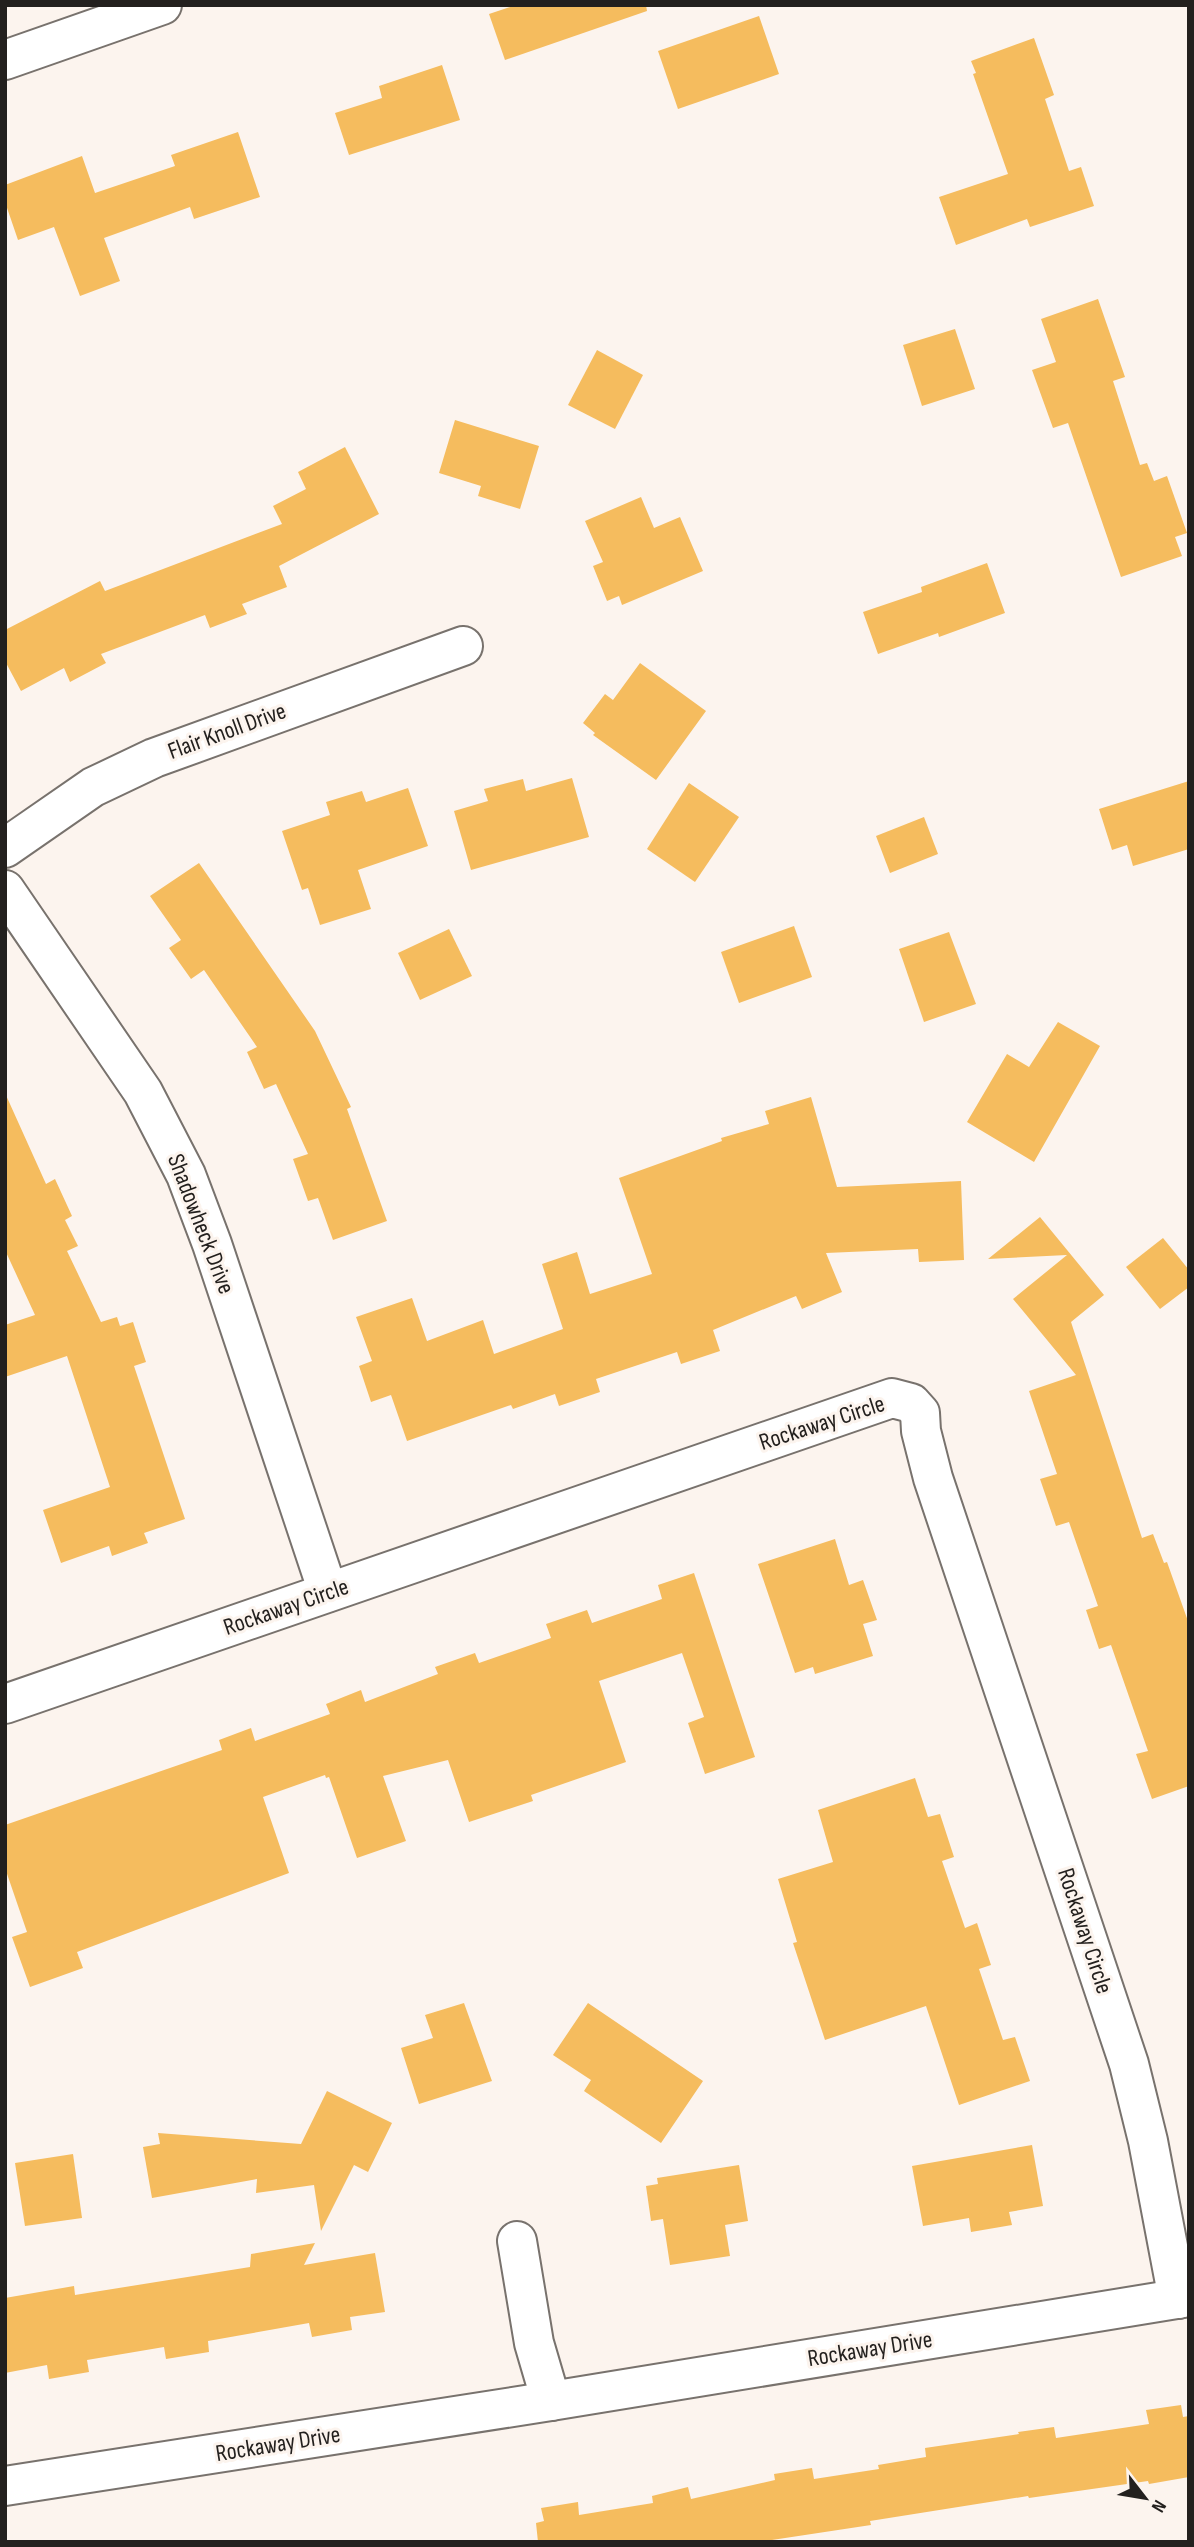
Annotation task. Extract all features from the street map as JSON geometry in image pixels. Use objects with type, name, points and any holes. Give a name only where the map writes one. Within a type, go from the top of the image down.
[{"type":"street","points":[[5,60],[162,5]]},
{"type":"street","name":"Flair Knoll Drive","points":[[5,848],[93,788],[154,758],[463,646]]},
{"type":"street","name":"Shadowheck Drive","points":[[5,890],[143,1092],[187,1175],[328,1592]]},
{"type":"street","name":"Rockaway Circle","points":[[5,1703],[892,1398],[911,1403],[920,1413],[920,1432],[933,1478],[1129,2064],[1183,2298]]},
{"type":"street","points":[[517,2241],[534,2343],[551,2401]]},
{"type":"street","name":"Rockaway Drive","points":[[5,2486],[551,2401],[1183,2298]]},
{"type":"building","points":[[516,5],[646,5],[647,11],[505,60],[489,14]]},
{"type":"building","points":[[759,16],[779,74],[678,109],[658,51]]},
{"type":"building","points":[[1034,38],[1054,95],[1045,99],[1069,171],[1081,167],[1094,206],[1030,227],[1027,219],[956,245],[939,197],[1008,174],[973,74],[976,73],[971,61]]},
{"type":"building","points":[[442,65],[460,120],[349,155],[335,113],[382,98],[379,86]]},
{"type":"building","points":[[238,132],[260,197],[194,219],[190,207],[104,238],[120,281],[80,296],[54,227],[18,240],[5,202],[5,185],[82,156],[95,193],[175,166],[171,155]]},
{"type":"building","points":[[1098,299],[1125,377],[1113,381],[1140,465],[1147,463],[1154,481],[1167,476],[1187,533],[1175,537],[1182,556],[1121,577],[1068,423],[1053,428],[1032,370],[1056,362],[1041,319]]},
{"type":"building","points":[[955,329],[975,389],[922,406],[903,345]]},
{"type":"building","points":[[597,350],[643,375],[615,429],[568,405]]},
{"type":"building","points":[[455,420],[539,446],[520,509],[478,496],[481,486],[439,473]]},
{"type":"building","points":[[345,447],[379,514],[279,566],[287,587],[242,604],[247,614],[210,628],[205,615],[101,654],[106,663],[70,682],[64,668],[21,691],[5,661],[5,630],[100,581],[105,591],[282,524],[273,506],[306,489],[298,472]]},
{"type":"building","points":[[641,497],[654,528],[680,517],[703,571],[622,605],[619,596],[607,601],[593,566],[603,562],[585,521]]},
{"type":"building","points":[[987,563],[1005,613],[939,637],[938,633],[878,654],[863,612],[922,592],[921,587]]},
{"type":"building","points":[[640,663],[706,711],[656,780],[593,735],[595,733],[583,723],[605,694],[613,700]]},
{"type":"building","points":[[572,778],[589,837],[471,870],[454,811],[488,801],[484,789],[523,779],[526,791]]},
{"type":"building","points":[[1189,781],[1189,849],[1133,866],[1127,845],[1112,850],[1099,809]]},
{"type":"building","points":[[689,783],[739,817],[695,882],[647,849]]},
{"type":"building","points":[[408,788],[428,846],[358,870],[371,909],[320,925],[308,888],[302,890],[282,831],[330,815],[326,802],[362,791],[366,802]]},
{"type":"building","points":[[924,817],[938,854],[890,873],[876,836]]},
{"type":"building","points":[[199,863],[315,1031],[351,1107],[347,1109],[387,1221],[333,1240],[318,1198],[308,1201],[293,1159],[308,1154],[276,1084],[264,1089],[247,1052],[257,1047],[204,970],[191,979],[169,948],[181,940],[150,896]]},
{"type":"building","points":[[794,926],[812,977],[739,1003],[721,952]]},
{"type":"building","points":[[449,929],[472,976],[420,1000],[398,953]]},
{"type":"building","points":[[949,932],[976,1004],[924,1022],[899,949]]},
{"type":"building","points":[[1058,1022],[1100,1046],[1034,1162],[967,1122],[1007,1054],[1029,1067]]},
{"type":"building","points":[[5,1093],[46,1184],[55,1179],[72,1216],[65,1220],[78,1246],[67,1251],[101,1322],[117,1317],[120,1326],[133,1322],[146,1362],[134,1366],[185,1519],[144,1533],[148,1543],[112,1556],[109,1546],[61,1563],[43,1510],[110,1487],[67,1356],[5,1377],[5,1325],[35,1315],[5,1250]]},
{"type":"building","points":[[811,1097],[837,1187],[961,1181],[964,1260],[919,1262],[918,1249],[826,1253],[842,1292],[802,1309],[796,1296],[713,1330],[720,1351],[681,1364],[677,1352],[596,1379],[600,1392],[559,1406],[555,1394],[513,1409],[511,1405],[407,1441],[391,1395],[371,1402],[359,1366],[372,1361],[356,1317],[412,1298],[427,1341],[483,1320],[494,1354],[563,1329],[542,1264],[577,1252],[590,1294],[652,1274],[619,1178],[722,1141],[721,1138],[769,1124],[765,1111]]},
{"type":"building","points":[[1040,1217],[1104,1295],[1071,1322],[1142,1538],[1153,1534],[1164,1563],[1167,1562],[1189,1624],[1189,1786],[1152,1799],[1136,1754],[1148,1751],[1111,1645],[1099,1649],[1086,1610],[1098,1606],[1069,1522],[1056,1526],[1040,1479],[1057,1474],[1029,1391],[1076,1375],[1013,1299],[1067,1255],[988,1259]]},
{"type":"building","points":[[1163,1238],[1189,1270],[1189,1287],[1160,1309],[1126,1267]]},
{"type":"building","points":[[835,1539],[849,1585],[863,1580],[877,1620],[863,1624],[873,1656],[815,1674],[813,1667],[795,1673],[758,1564]]},
{"type":"building","points":[[694,1573],[755,1757],[705,1774],[688,1723],[704,1717],[682,1653],[599,1681],[626,1762],[531,1795],[533,1801],[469,1822],[448,1760],[383,1776],[406,1841],[357,1858],[329,1777],[326,1778],[325,1775],[263,1797],[289,1873],[77,1952],[83,1968],[30,1987],[12,1937],[27,1932],[5,1868],[5,1825],[222,1750],[219,1740],[251,1728],[255,1741],[330,1714],[326,1704],[361,1690],[365,1702],[438,1674],[435,1667],[475,1653],[479,1663],[551,1638],[546,1624],[587,1610],[592,1623],[662,1599],[658,1585]]},
{"type":"building","points":[[915,1778],[928,1817],[940,1814],[954,1857],[942,1861],[965,1928],[977,1923],[991,1965],[979,1969],[1003,2040],[1015,2037],[1030,2081],[959,2105],[926,2006],[825,2040],[793,1943],[797,1942],[778,1879],[833,1862],[818,1810]]},
{"type":"building","points":[[464,2003],[492,2081],[419,2104],[401,2048],[433,2038],[425,2015]]},
{"type":"building","points":[[588,2003],[703,2081],[661,2143],[584,2091],[591,2080],[553,2055]]},
{"type":"building","points":[[327,2091],[392,2123],[368,2172],[354,2165],[321,2231],[314,2185],[256,2193],[257,2179],[152,2198],[143,2147],[160,2144],[158,2133],[301,2144]]},
{"type":"building","points":[[1032,2145],[1043,2206],[1009,2212],[1012,2225],[971,2232],[969,2218],[923,2226],[912,2166]]},
{"type":"building","points":[[73,2154],[82,2218],[25,2226],[15,2163]]},
{"type":"building","points":[[739,2165],[748,2221],[725,2225],[730,2256],[670,2265],[663,2219],[651,2221],[646,2186],[658,2184],[657,2178]]},
{"type":"building","points":[[315,2243],[304,2265],[375,2253],[385,2312],[350,2317],[352,2330],[312,2337],[309,2323],[208,2341],[209,2352],[166,2359],[164,2347],[87,2360],[89,2372],[49,2379],[47,2365],[5,2373],[5,2298],[74,2286],[75,2295],[250,2267],[251,2254]]},
{"type":"building","points":[[1181,2405],[1183,2417],[1189,2416],[1189,2477],[1149,2484],[1148,2481],[1029,2498],[1028,2496],[870,2521],[871,2525],[759,2542],[538,2542],[536,2523],[544,2521],[541,2508],[578,2502],[579,2515],[653,2503],[652,2496],[688,2487],[691,2499],[775,2480],[774,2474],[812,2468],[814,2479],[879,2469],[878,2465],[926,2457],[925,2448],[1019,2434],[1018,2432],[1054,2427],[1056,2438],[1149,2424],[1146,2410]]}]
